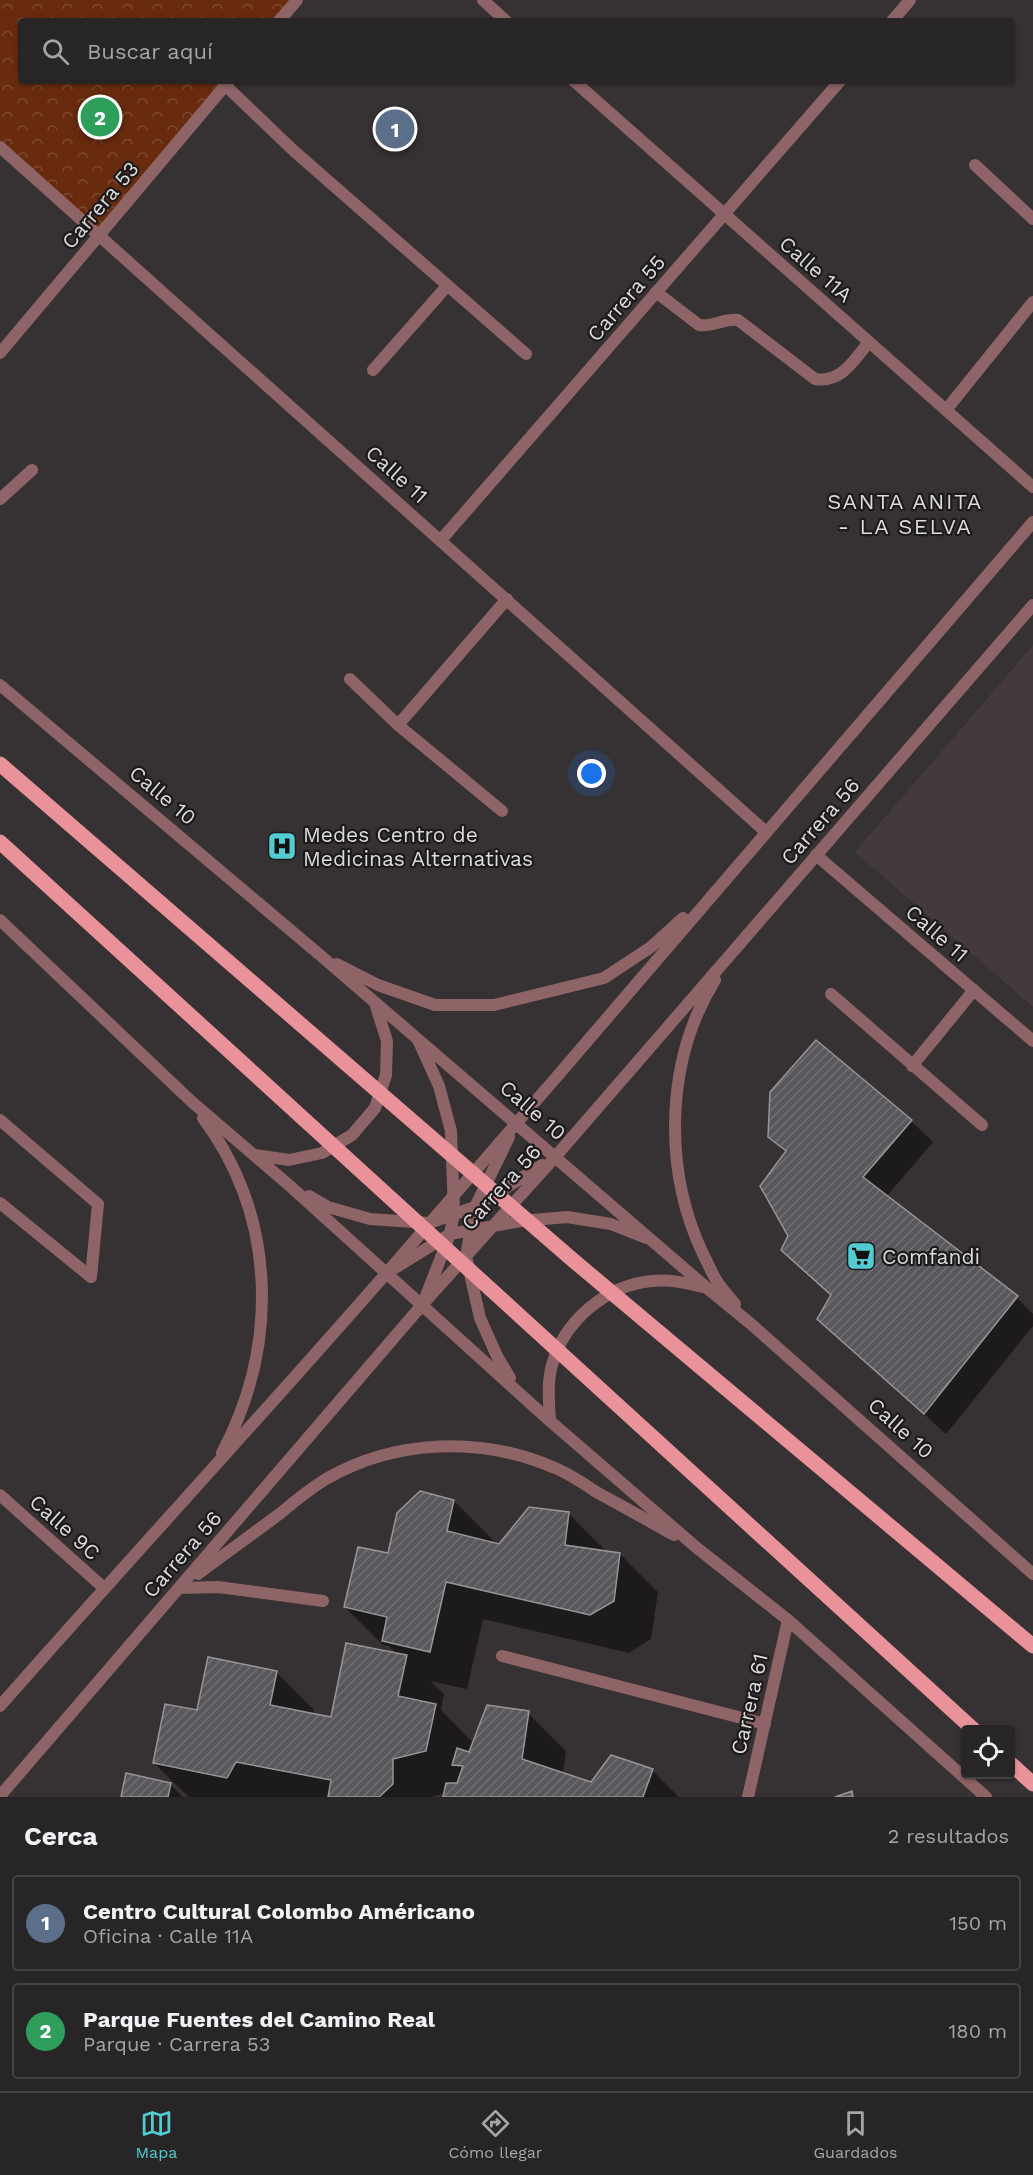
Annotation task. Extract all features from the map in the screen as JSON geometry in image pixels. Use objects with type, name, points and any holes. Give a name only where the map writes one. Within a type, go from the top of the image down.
[{"type":"main road","points":[[0,764],[574,1261],[1033,1646]]},
{"type":"main road","points":[[0,842],[969,1725]]},
{"type":"main road","points":[[1015,1767],[1033,1784]]},
{"type":"street","points":[[282,18],[297,0]]},
{"type":"street","points":[[483,0],[503,18]]},
{"type":"street","points":[[895,18],[910,0]]},
{"type":"street","name":"Carrera 53","points":[[0,353],[226,84]]},
{"type":"street","points":[[228,84],[294,151],[525,354]]},
{"type":"street","name":"Calle 11A","points":[[577,84],[1033,487]]},
{"type":"street","name":"Carrera 55","points":[[441,540],[837,84]]},
{"type":"street","name":"Calle 11","points":[[0,147],[766,832]]},
{"type":"street","points":[[975,165],[1033,219]]},
{"type":"street","points":[[373,370],[447,286]]},
{"type":"street","points":[[656,292],[699,326],[732,319],[738,320],[815,379],[827,381],[841,374],[869,342]]},
{"type":"street","points":[[946,410],[1033,302]]},
{"type":"street","points":[[0,499],[32,470]]},
{"type":"street","name":"Carrera 56","points":[[0,1706],[104,1588],[203,1481],[386,1273],[1033,522]]},
{"type":"street","points":[[398,725],[507,599]]},
{"type":"street","name":"Carrera 56","points":[[0,1797],[422,1305],[556,1156],[1033,605]]},
{"type":"street","points":[[350,679],[398,725],[502,811]]},
{"type":"street","name":"Calle 10","points":[[0,685],[556,1156],[751,1324],[1033,1574]]},
{"type":"street","name":"Calle 11","points":[[816,855],[1033,1041]]},
{"type":"street","points":[[320,955],[378,985],[435,1005],[494,1005],[604,978],[651,948],[722,883]]},
{"type":"street","points":[[0,920],[192,1102],[290,1186],[550,1421],[697,1548],[788,1620],[986,1797]]},
{"type":"street","points":[[736,947],[704,997],[684,1053],[675,1111],[677,1170],[691,1227],[716,1281],[751,1324]]},
{"type":"street","points":[[912,1066],[974,990]]},
{"type":"street","points":[[831,994],[982,1125]]},
{"type":"street","points":[[254,1155],[289,1160],[322,1153],[352,1135],[375,1108],[386,1075],[387,1041],[375,1003]]},
{"type":"street","points":[[416,1037],[439,1086],[451,1131],[454,1213],[450,1234],[422,1305]]},
{"type":"street","points":[[192,1102],[224,1150],[241,1185],[255,1231],[262,1289],[259,1347],[244,1404],[219,1457],[203,1481]]},
{"type":"street","points":[[0,1120],[98,1204],[91,1277],[0,1203]]},
{"type":"street","points":[[516,1122],[475,1207],[466,1256],[480,1318],[497,1356],[519,1392]]},
{"type":"street","points":[[290,1186],[328,1207],[370,1219],[429,1223],[475,1207],[556,1156]]},
{"type":"street","points":[[386,1273],[450,1234],[494,1225],[567,1217],[611,1224],[654,1241]]},
{"type":"street","points":[[550,1421],[548,1393],[552,1365],[563,1340],[579,1317],[600,1299],[625,1287],[652,1281],[680,1281],[707,1288]]},
{"type":"street","points":[[180,1588],[298,1498],[328,1478],[371,1459],[430,1447],[456,1446],[492,1449],[555,1468],[697,1548]]},
{"type":"street","name":"Calle 9C","points":[[0,1495],[104,1588]]},
{"type":"street","points":[[180,1588],[218,1587],[323,1601]]},
{"type":"street","name":"Carrera 61","points":[[748,1797],[788,1620]]},
{"type":"street","points":[[502,1656],[765,1724]]},
{"type":"shaded area","points":[[1033,645],[1033,1007],[855,852]]},
{"type":"green space","points":[[0,0],[297,0],[282,18],[18,18],[18,84],[226,84],[100,235],[0,147]]},
{"type":"building","points":[[816,1040],[912,1120],[863,1177],[1018,1296],[924,1414],[817,1319],[831,1295],[781,1250],[788,1236],[760,1186],[786,1151],[768,1137],[770,1092]]},
{"type":"building","points":[[420,1491],[454,1500],[447,1531],[499,1544],[529,1507],[569,1512],[565,1545],[620,1553],[614,1601],[590,1615],[446,1582],[430,1652],[382,1641],[387,1617],[344,1607],[358,1547],[388,1553],[397,1513]]},
{"type":"building","points":[[346,1643],[407,1655],[398,1696],[436,1704],[426,1751],[393,1759],[393,1784],[379,1797],[328,1797],[331,1780],[236,1762],[227,1778],[153,1763],[165,1704],[197,1710],[208,1657],[277,1671],[270,1705],[331,1717]]},
{"type":"building","points":[[487,1705],[529,1711],[522,1759],[591,1782],[611,1755],[653,1769],[643,1797],[443,1797],[446,1783],[457,1783],[463,1766],[452,1765],[457,1748],[469,1752]]},
{"type":"building","points":[[126,1773],[171,1783],[168,1797],[121,1797]]},
{"type":"building","points":[[852,1791],[853,1797],[835,1797]]},
{"type":"place","name":"Parque Fuentes del Camino Real","points":[[100,117]]},
{"type":"place","name":"Centro Cultural Colombo Américano","points":[[395,129]]},
{"type":"place","name":"Medes Centro de Medicinas Alternativas","points":[[282,846]]},
{"type":"place","name":"Comfandi","points":[[861,1256]]},
{"type":"district","name":"SANTA ANITA - LA SELVA","points":[[905,514]]}]
